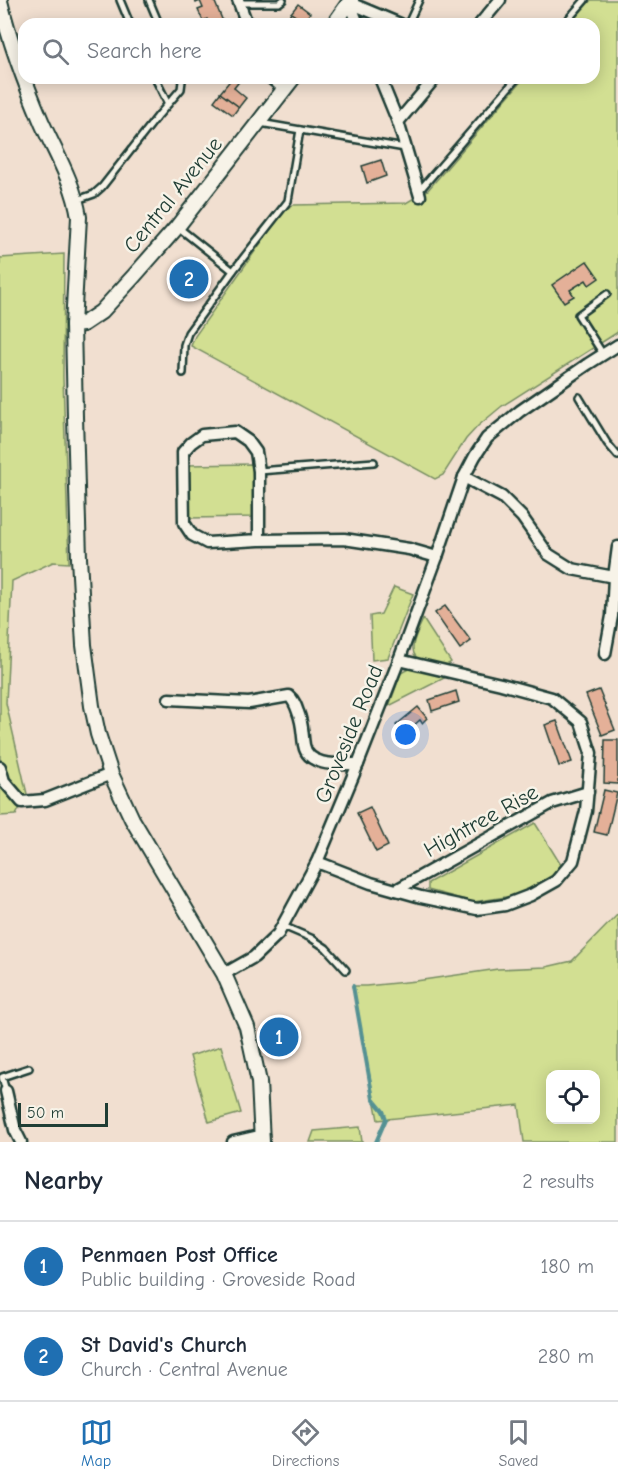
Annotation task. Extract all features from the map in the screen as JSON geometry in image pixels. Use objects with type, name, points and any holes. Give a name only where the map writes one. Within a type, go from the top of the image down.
[{"type":"street","points":[[485,18],[500,0]]},
{"type":"street","points":[[0,1],[18,62]]},
{"type":"street","points":[[238,2],[245,18]]},
{"type":"street","points":[[339,18],[351,2]]},
{"type":"street","points":[[351,2],[356,18]]},
{"type":"street","points":[[351,2],[387,18]]},
{"type":"street","points":[[26,84],[70,182],[77,200],[79,217],[74,325],[79,558],[84,645],[92,706],[111,774],[132,819],[224,974],[248,1027],[259,1082],[262,1139],[233,1142]]},
{"type":"street","name":"Central Avenue","points":[[74,325],[83,324],[101,312],[177,227],[289,84]]},
{"type":"street","points":[[382,84],[398,122],[420,194]]},
{"type":"street","points":[[398,122],[430,84]]},
{"type":"street","name":"Groveside Road","points":[[224,974],[254,957],[278,934],[317,862],[399,660],[464,477],[474,456],[487,438],[520,411],[618,345]]},
{"type":"street","points":[[259,540],[259,471],[256,452],[248,441],[235,432],[201,435],[183,452],[184,523],[192,535],[207,543],[344,538],[409,549],[437,557]]},
{"type":"street","points":[[464,477],[502,497],[522,517],[549,554],[572,569],[614,577]]},
{"type":"street","points":[[604,654],[612,616],[618,547]]},
{"type":"street","points":[[317,862],[371,883],[477,909],[505,904],[531,895],[556,881],[573,861],[586,812],[591,753],[581,722],[552,698],[399,660]]},
{"type":"street","points":[[169,699],[249,704],[289,696],[303,723],[304,748],[312,758],[324,764],[358,764]]},
{"type":"street","points":[[0,767],[4,781],[22,802],[45,800],[111,774]]},
{"type":"street","name":"Hightree Rise","points":[[396,890],[552,803],[588,792]]},
{"type":"street","points":[[6,1091],[15,1130],[21,1142]]},
{"type":"lane","points":[[120,0],[128,18]]},
{"type":"lane","points":[[149,0],[156,18]]},
{"type":"lane","points":[[238,2],[279,3],[283,0]]},
{"type":"lane","points":[[411,18],[419,0]]},
{"type":"lane","points":[[569,18],[585,0]]},
{"type":"lane","points":[[158,84],[168,104]]},
{"type":"lane","points":[[77,200],[94,194],[102,187],[181,89],[182,84]]},
{"type":"lane","points":[[420,194],[513,84]]},
{"type":"lane","points":[[258,123],[406,148]]},
{"type":"lane","points":[[183,373],[184,345],[188,333],[288,201],[300,130]]},
{"type":"lane","points":[[177,227],[233,271]]},
{"type":"lane","points":[[603,354],[578,315],[607,294]]},
{"type":"lane","points":[[579,397],[607,443],[618,456]]},
{"type":"lane","points":[[259,471],[374,462]]},
{"type":"lane","points":[[283,926],[311,938],[326,948],[346,970]]},
{"type":"lane","points":[[6,1091],[2,1077],[29,1068]]},
{"type":"green space","points":[[591,0],[618,0],[618,332],[502,406],[466,439],[443,475],[435,479],[191,346],[195,336],[285,209],[293,205],[406,203],[428,190],[519,84],[600,84],[600,18],[575,18]]},
{"type":"green space","points":[[64,254],[63,377],[69,563],[53,562],[12,581],[6,703],[27,794],[16,815],[0,816],[0,258]]},
{"type":"green space","points":[[252,464],[255,517],[189,518],[187,465]]},
{"type":"green space","points":[[394,587],[413,594],[388,658],[372,660],[370,616],[381,614]]},
{"type":"green space","points":[[423,619],[451,662],[447,665],[422,660],[415,655],[414,640]]},
{"type":"green space","points":[[410,668],[448,676],[389,706],[401,673]]},
{"type":"green space","points":[[535,823],[561,865],[548,880],[519,895],[473,902],[428,890],[428,883]]},
{"type":"green space","points":[[618,914],[618,1142],[524,1142],[519,1105],[378,1120],[353,986],[416,981],[498,969],[546,967],[572,961]]},
{"type":"green space","points":[[221,1046],[241,1113],[209,1122],[190,1056]]},
{"type":"green space","points":[[360,1127],[362,1142],[310,1142],[314,1131]]},
{"type":"building","points":[[195,0],[214,0],[222,18],[202,18],[198,10],[203,8],[200,1],[196,3]]},
{"type":"building","points":[[298,4],[310,13],[307,18],[298,18],[291,13]]},
{"type":"building","points":[[291,13],[298,18],[288,18]]},
{"type":"building","points":[[227,84],[237,84],[234,88],[246,98],[239,107],[220,93]]},
{"type":"building","points":[[220,93],[239,107],[233,115],[214,101]]},
{"type":"building","points":[[381,160],[386,176],[367,183],[362,166]]},
{"type":"building","points":[[587,261],[599,278],[589,285],[586,280],[570,290],[574,296],[564,302],[552,285]]},
{"type":"building","points":[[445,606],[471,641],[460,649],[435,613]]},
{"type":"building","points":[[599,690],[615,730],[602,735],[586,695]]},
{"type":"building","points":[[456,691],[459,702],[432,711],[429,700]]},
{"type":"building","points":[[418,707],[427,718],[422,723],[420,720],[404,734],[396,725]]},
{"type":"building","points":[[557,721],[572,762],[559,766],[545,725]]},
{"type":"building","points":[[605,740],[618,740],[618,784],[604,783]]},
{"type":"building","points":[[604,790],[617,793],[607,835],[594,832]]},
{"type":"building","points":[[370,807],[388,846],[376,852],[357,813]]},
{"type":"waterway","points":[[353,986],[373,1099],[383,1111],[386,1119],[376,1142]]},
{"type":"place","name":"St David's Church","points":[[189,279]]},
{"type":"place","name":"Penmaen Post Office","points":[[279,1037]]}]
